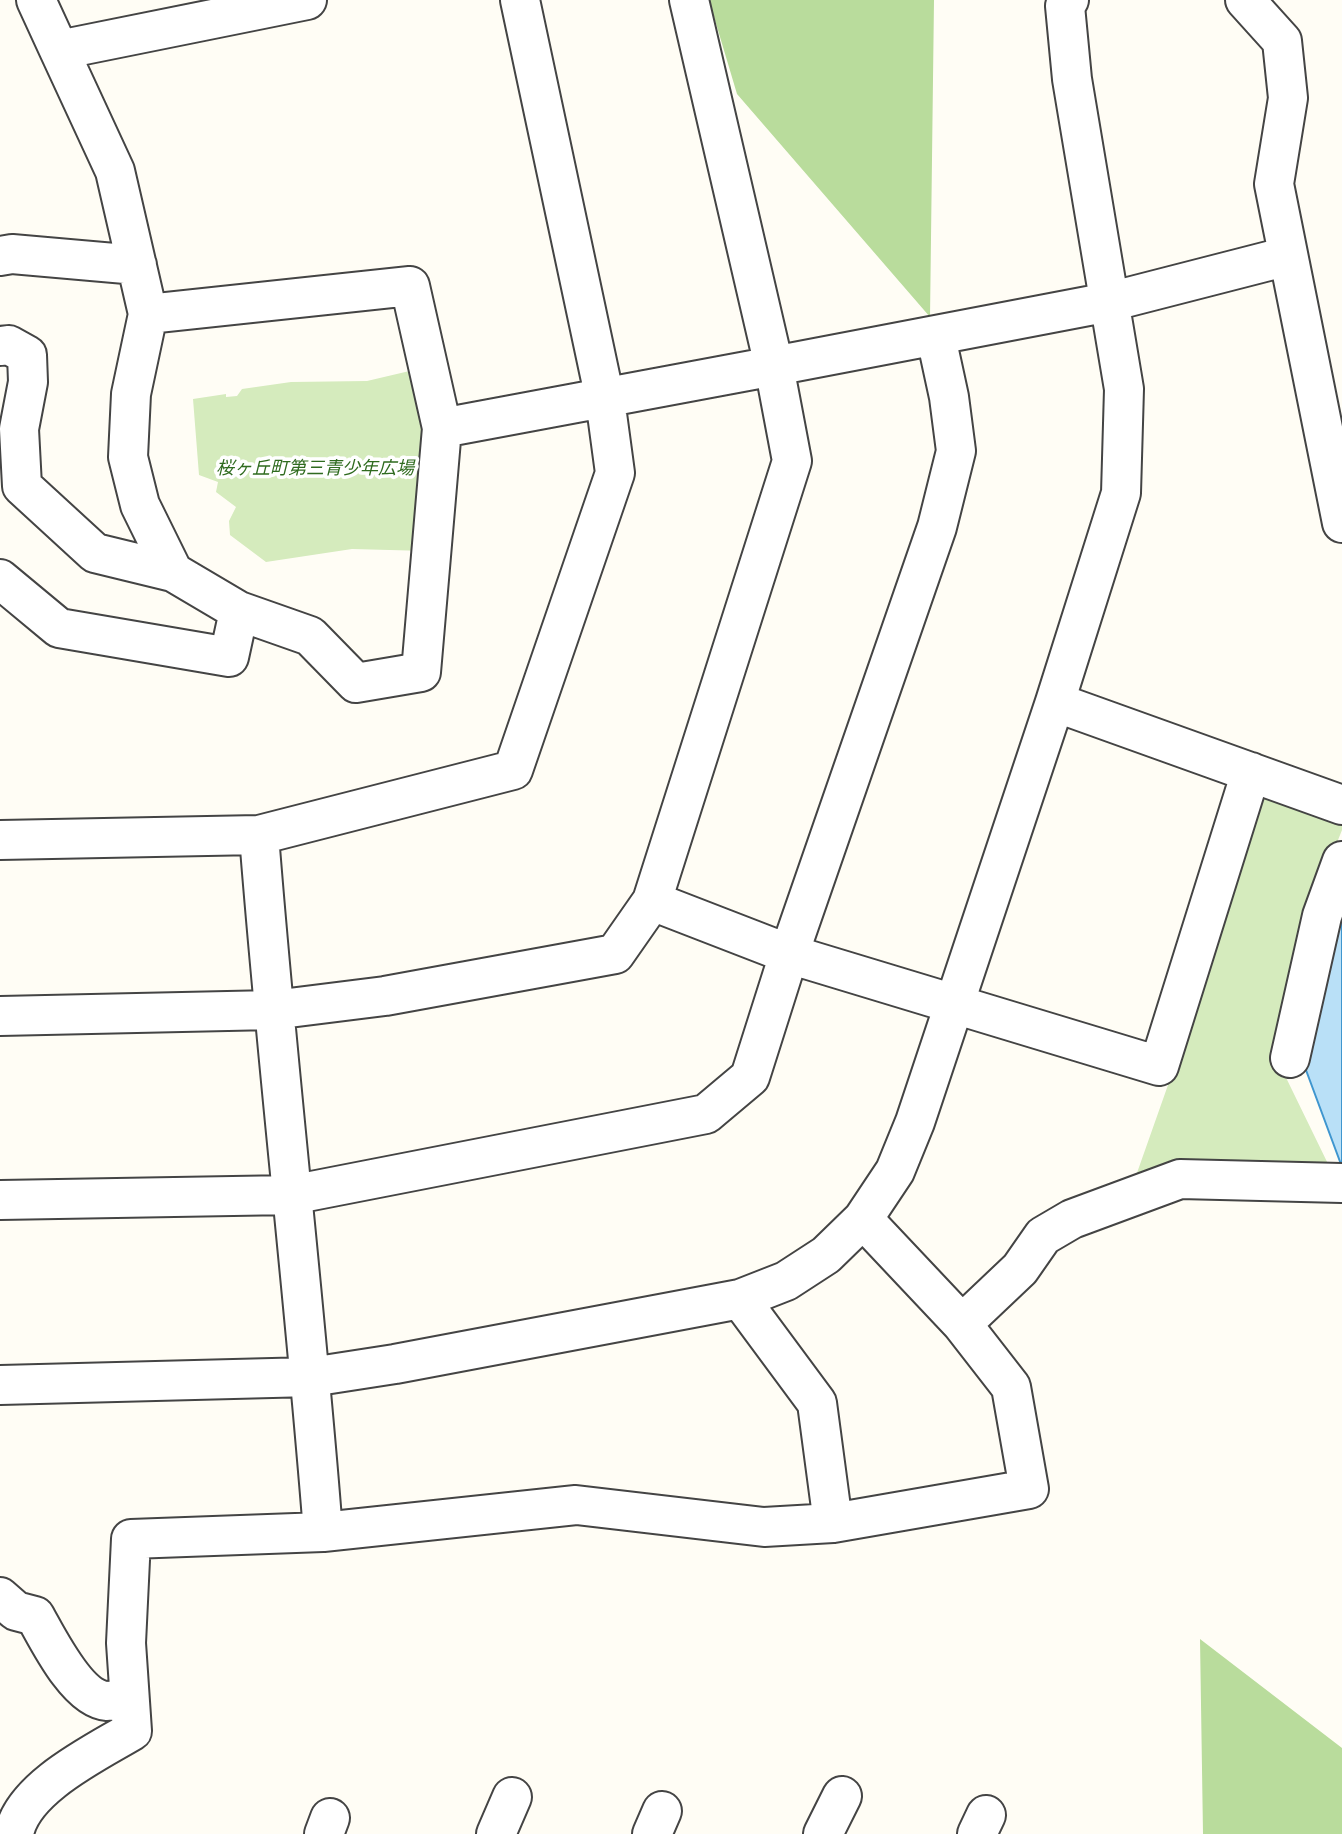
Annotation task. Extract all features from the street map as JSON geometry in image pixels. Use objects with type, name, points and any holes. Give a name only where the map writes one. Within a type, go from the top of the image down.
[{"type":"street","points":[[36,0],[115,172],[148,314],[131,394],[128,457],[140,505],[173,572]]},
{"type":"street","points":[[59,50],[307,0]]},
{"type":"street","points":[[0,839],[259,835],[513,770],[615,473],[605,399],[520,0]]},
{"type":"street","points":[[0,1016],[273,1010],[384,996],[615,954],[652,901],[792,461],[775,366],[689,0]]},
{"type":"street","points":[[1245,0],[1282,41],[1288,98],[1274,184],[1342,523]]},
{"type":"street","points":[[0,1385],[311,1377],[408,1362],[740,1298],[786,1281],[826,1255],[863,1219],[895,1171],[915,1122],[1055,702],[1121,493],[1124,388],[1061,2]]},
{"type":"street","points":[[0,256],[12,254],[136,265]]},
{"type":"street","points":[[442,428],[936,337],[1109,302],[1288,256]]},
{"type":"street","points":[[0,346],[9,345],[27,355],[28,382],[19,429],[22,486],[95,553],[173,572],[239,611],[310,636],[356,683],[421,672],[442,428],[410,286],[148,314]]},
{"type":"street","points":[[0,1200],[291,1195],[706,1114],[750,1077],[789,954],[937,527],[953,464],[956,451],[949,397],[936,337]]},
{"type":"street","points":[[0,579],[59,628],[229,657],[239,611]]},
{"type":"street","points":[[1055,702],[1342,804]]},
{"type":"street","points":[[652,901],[789,954],[1159,1066],[1251,772]]},
{"type":"street","points":[[259,835],[273,1010],[311,1377],[323,1532]]},
{"type":"street","points":[[1290,1058],[1322,916],[1342,861]]},
{"type":"street","points":[[962,1324],[1020,1269],[1043,1236],[1072,1219],[1144,1192],[1180,1179],[1342,1183]]},
{"type":"street","points":[[14,1834],[16,1822],[51,1780],[132,1731],[126,1643],[131,1539],[323,1532],[576,1506],[764,1527],[833,1523],[1029,1489],[1011,1387],[962,1324],[863,1219]]},
{"type":"street","points":[[740,1298],[817,1403],[833,1523]]},
{"type":"street","points":[[0,1597],[16,1611],[35,1616],[58,1660],[88,1693],[107,1701],[129,1696]]},
{"type":"street","points":[[823,1834],[842,1796]]},
{"type":"street","points":[[496,1834],[512,1797]]},
{"type":"green space","points":[[709,0],[934,0],[930,317],[737,94]]},
{"type":"green space","name":"桜ヶ丘町第三青少年広場","points":[[418,369],[432,434],[427,551],[352,549],[266,562],[230,535],[229,521],[236,507],[216,492],[218,482],[199,475],[193,399],[226,394],[226,397],[237,396],[242,389],[291,382],[367,381]]},
{"type":"green space","points":[[1256,783],[1342,814],[1342,830],[1309,913],[1275,1055],[1331,1170],[1132,1187],[1174,1068]]},
{"type":"green space","points":[[1200,1639],[1342,1748],[1342,1834],[1203,1834]]},
{"type":"water","points":[[1342,900],[1342,1167],[1303,1062]]}]
